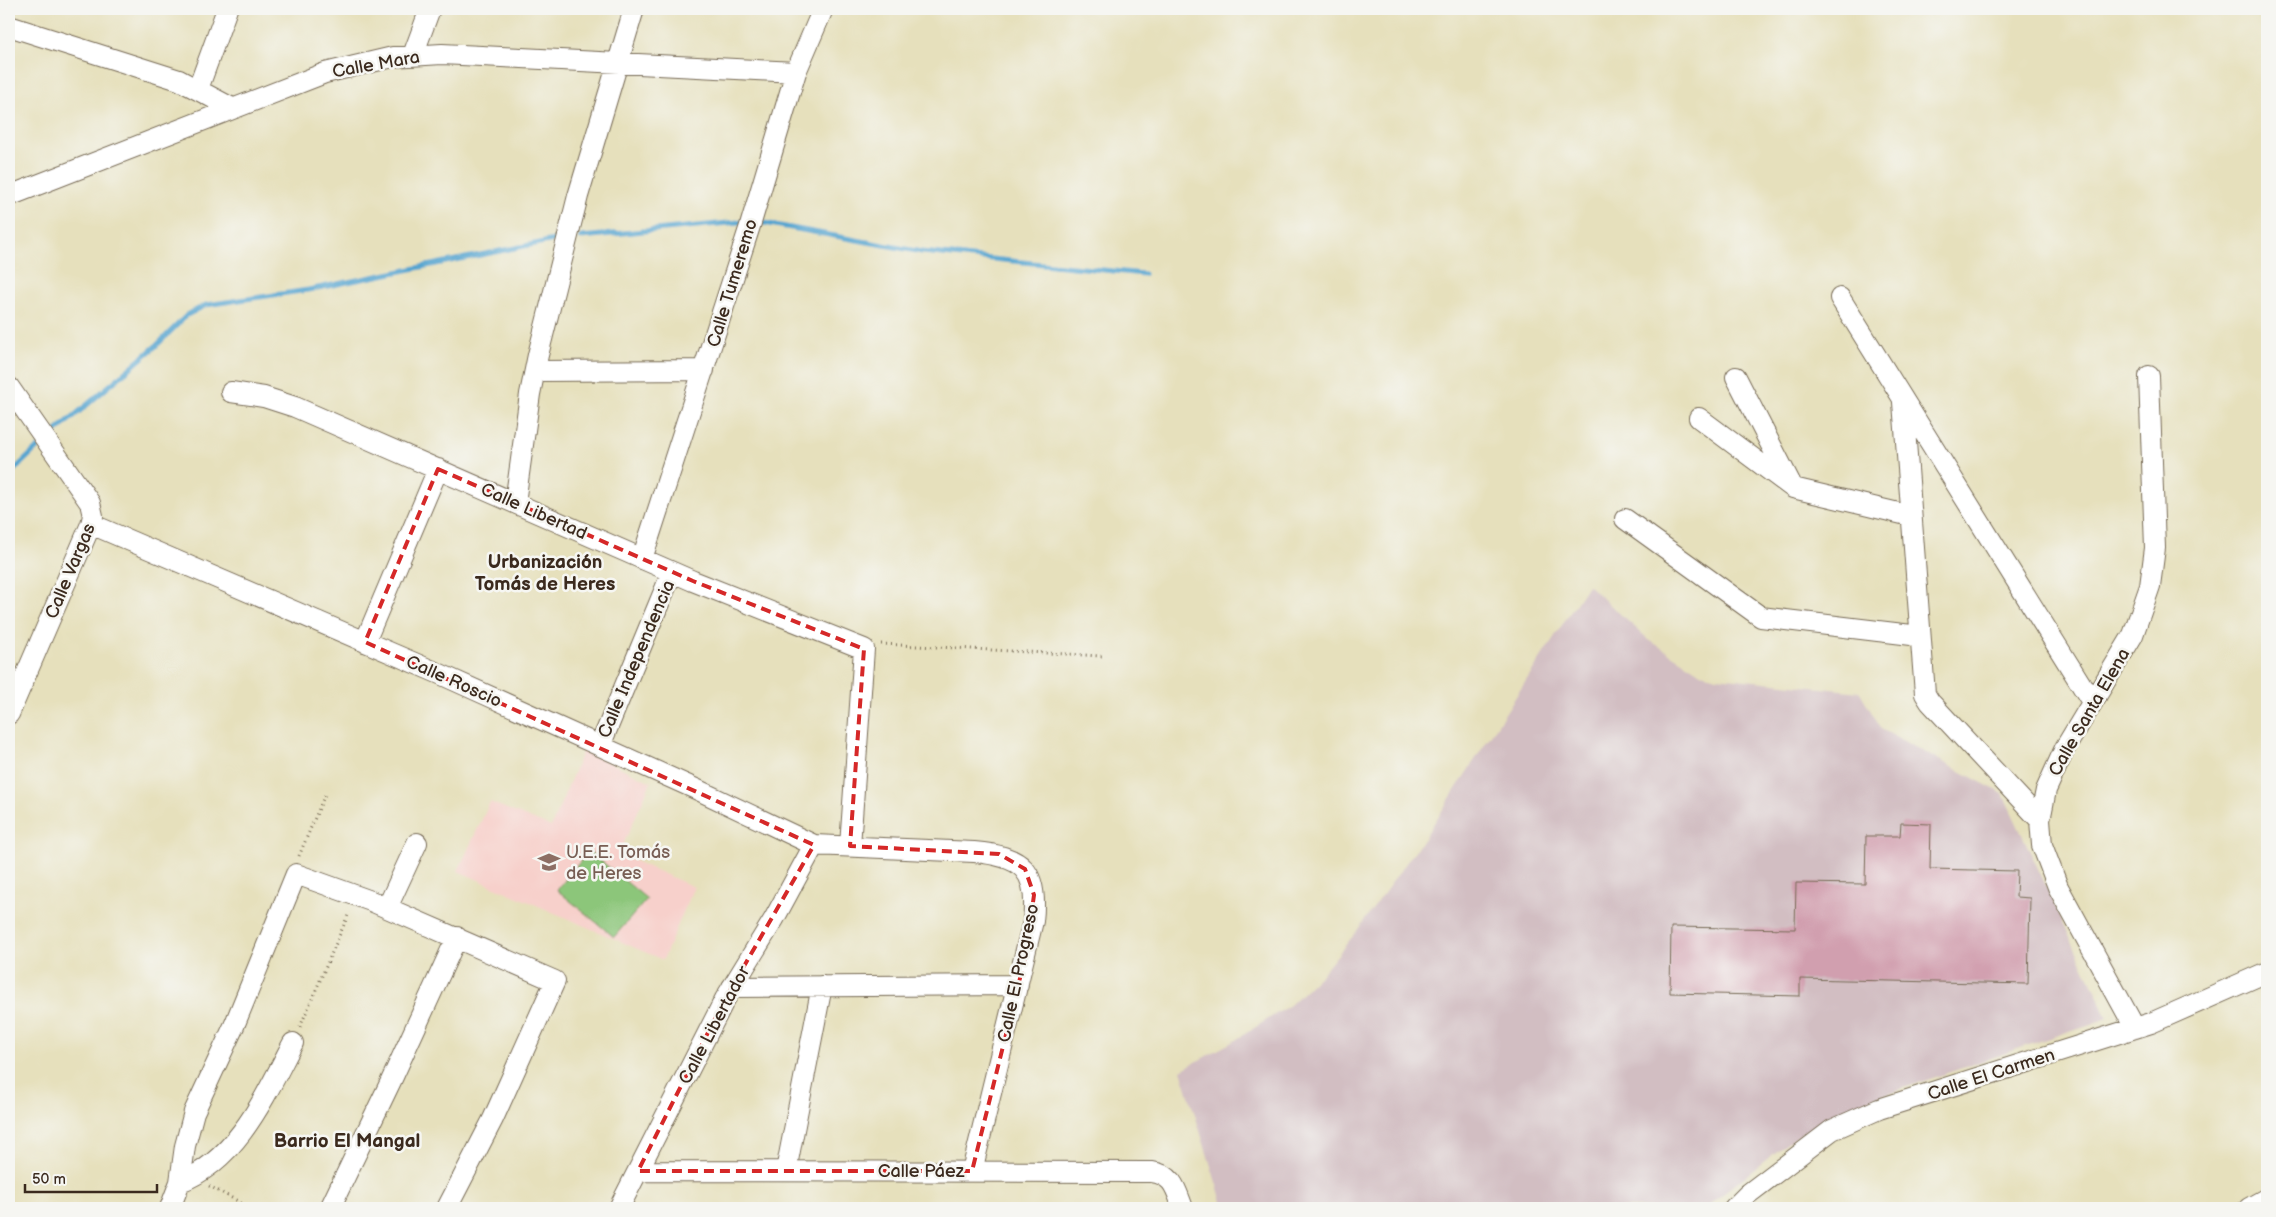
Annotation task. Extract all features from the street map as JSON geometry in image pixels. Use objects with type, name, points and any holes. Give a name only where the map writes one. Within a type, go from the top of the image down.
[{"type":"street","points":[[198,89],[227,9]]},
{"type":"street","points":[[413,55],[430,9]]},
{"type":"street","points":[[515,503],[535,371],[578,196],[634,9]]},
{"type":"street","name":"Calle Tumeremo","points":[[642,559],[704,370],[796,72],[823,9]]},
{"type":"street","points":[[9,26],[158,73],[198,89],[232,108]]},
{"type":"street","name":"Calle Mara","points":[[9,196],[325,73],[368,62],[413,55],[442,54],[796,72]]},
{"type":"street","points":[[1840,298],[2092,702]]},
{"type":"street","points":[[535,371],[704,370]]},
{"type":"street","name":"Calle Santa Elena","points":[[2136,1028],[2058,887],[2042,845],[2040,820],[2046,790],[2066,748],[2133,635],[2150,586],[2154,568],[2154,519],[2148,376]]},
{"type":"street","points":[[1736,377],[1793,488]]},
{"type":"street","name":"Calle Vargas","points":[[9,387],[90,503],[93,516],[9,714]]},
{"type":"street","name":"Calle Libertad","points":[[231,392],[264,397],[295,406],[672,572],[864,649]]},
{"type":"street","points":[[1902,398],[1920,636],[1927,698],[2040,820]]},
{"type":"street","points":[[1699,418],[1793,488],[1911,516]]},
{"type":"street","points":[[365,642],[438,469]]},
{"type":"street","points":[[1625,519],[1761,617],[1920,636]]},
{"type":"street","name":"Calle Roscio","points":[[91,524],[600,746],[814,845]]},
{"type":"street","name":"Calle Independencia","points":[[600,746],[672,572]]},
{"type":"street","points":[[850,846],[864,649]]},
{"type":"street","points":[[387,908],[417,843]]},
{"type":"street","name":"Calle El Progreso","points":[[814,845],[998,854],[1017,862],[1029,877],[1034,908],[1018,985],[972,1171]]},
{"type":"street","name":"Calle Libertador","points":[[620,1208],[705,1036],[814,845]]},
{"type":"street","points":[[186,1180],[185,1146],[194,1112],[234,1026],[296,874],[387,908],[556,981],[493,1120],[447,1208]]},
{"type":"street","points":[[330,1208],[391,1081],[456,937]]},
{"type":"street","name":"Calle El Carmen","points":[[1734,1208],[1748,1194],[1824,1136],[1852,1120],[1879,1109],[2136,1028],[2267,972]]},
{"type":"street","points":[[732,987],[1018,985]]},
{"type":"street","points":[[786,1171],[822,986]]},
{"type":"street","points":[[170,1208],[186,1180],[212,1163],[239,1135],[256,1111],[293,1043]]},
{"type":"street","name":"Calle Páez","points":[[638,1171],[1109,1171],[1162,1174],[1170,1178],[1174,1183],[1183,1208]]},
{"type":"path","points":[[864,649],[887,643],[1102,656]]},
{"type":"path","points":[[296,874],[301,851],[325,794]]},
{"type":"path","points":[[293,1043],[356,896]]},
{"type":"path","points":[[186,1180],[251,1208]]},
{"type":"highlighted area","points":[[438,469],[693,581],[864,649],[850,846],[999,854],[1025,869],[1034,895],[1026,954],[972,1171],[638,1171],[725,999],[814,845],[365,642]]},
{"type":"shaded area","points":[[1588,585],[1649,640],[1701,673],[1717,677],[1860,692],[1881,729],[2003,794],[2108,1018],[1863,1102],[1790,1141],[1705,1208],[1224,1208],[1181,1070],[1234,1041],[1290,1005],[1321,975],[1353,936],[1425,837]]},
{"type":"shaded area","name":"U.E.E. Tomás de Heres","points":[[583,750],[651,782],[619,854],[694,887],[663,960],[458,871],[490,802],[551,827]]},
{"type":"green space","points":[[589,851],[647,899],[614,937],[557,890]]},
{"type":"building","points":[[1901,823],[1931,824],[1930,869],[2017,871],[2016,897],[2030,898],[2028,984],[1800,979],[1800,996],[1670,993],[1671,927],[1795,929],[1796,883],[1865,884],[1866,836],[1900,836]]},
{"type":"waterway","points":[[581,237],[739,222]]},
{"type":"waterway","points":[[764,223],[922,252],[1144,274]]},
{"type":"waterway","points":[[54,433],[157,345],[187,315],[206,305],[308,290],[559,239]]},
{"type":"waterway","points":[[9,475],[37,448]]},
{"type":"place","name":"U.E.E. Tomás de Heres","points":[[549,862]]},
{"type":"district","name":"Urbanización Tomás de Heres","points":[[545,572]]},
{"type":"district","name":"Barrio El Mangal","points":[[347,1140]]}]
